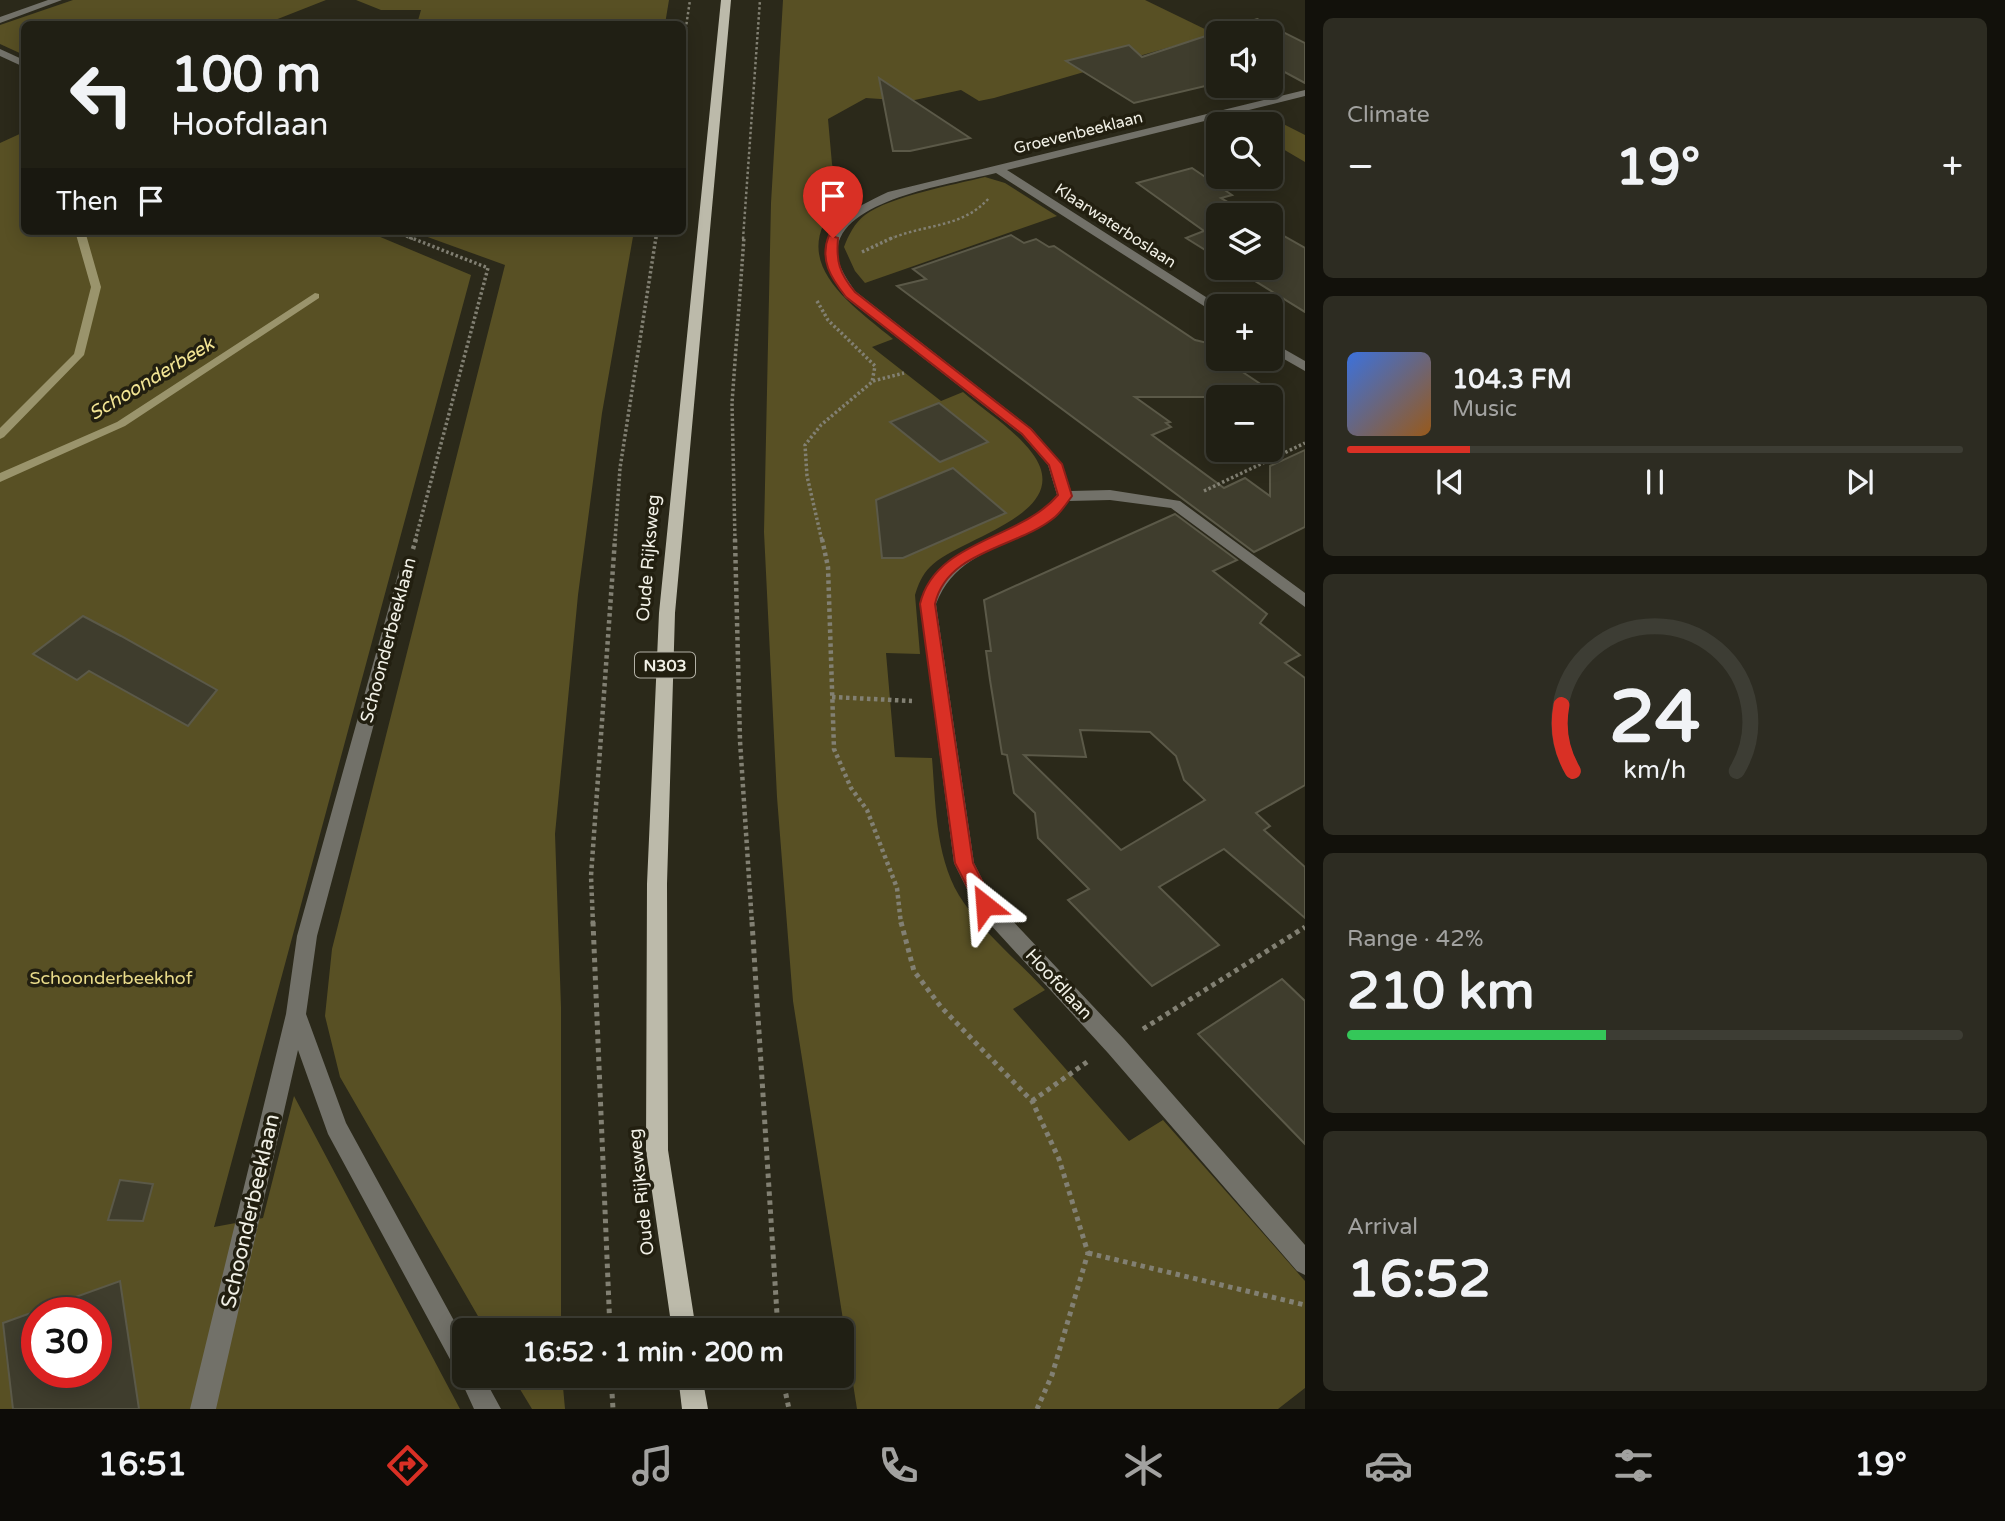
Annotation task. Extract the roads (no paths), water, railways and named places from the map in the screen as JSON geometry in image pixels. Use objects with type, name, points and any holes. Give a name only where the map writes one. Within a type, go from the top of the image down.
[{"type":"main road","name":"Oude Rijksweg","points":[[682,1318],[657,1150],[657,884],[667,612],[726,0]]},
{"type":"main road","points":[[692,1388],[695,1409]]},
{"type":"street","points":[[0,20],[57,0]]},
{"type":"street","points":[[0,52],[21,62]]},
{"type":"street","name":"Groevenbeeklaan","points":[[1065,496],[1055,464],[1027,432],[850,294],[837,278],[830,259],[833,238],[844,221],[861,208],[892,195],[1305,93]]},
{"type":"street","name":"Klaarwaterboslaan","points":[[996,168],[1206,303]]},
{"type":"street","points":[[1283,353],[1305,367]]},
{"type":"street","points":[[1065,496],[1110,495],[1175,504],[1305,603],[1300,609],[1305,613]]},
{"type":"street","name":"Hoofdlaan","points":[[1065,496],[1049,515],[952,564],[931,589],[928,604],[964,863],[985,905],[1116,1045],[1305,1263]]},
{"type":"street","name":"Schoonderbeeklaan","points":[[203,1409],[296,1014],[307,936],[407,571]]},
{"type":"street","name":"Schoonderbeeklaan","points":[[296,1014],[336,1127],[452,1342]]},
{"type":"street","points":[[477,1388],[488,1409]]},
{"type":"waterway","name":"Schoonderbeek","points":[[0,435],[79,355],[96,287],[81,235]]},
{"type":"waterway","name":"Schoonderbeek","points":[[0,478],[121,424],[315,296]]},
{"type":"park label","name":"Schoonderbeekhof","points":[[111,978]]}]
